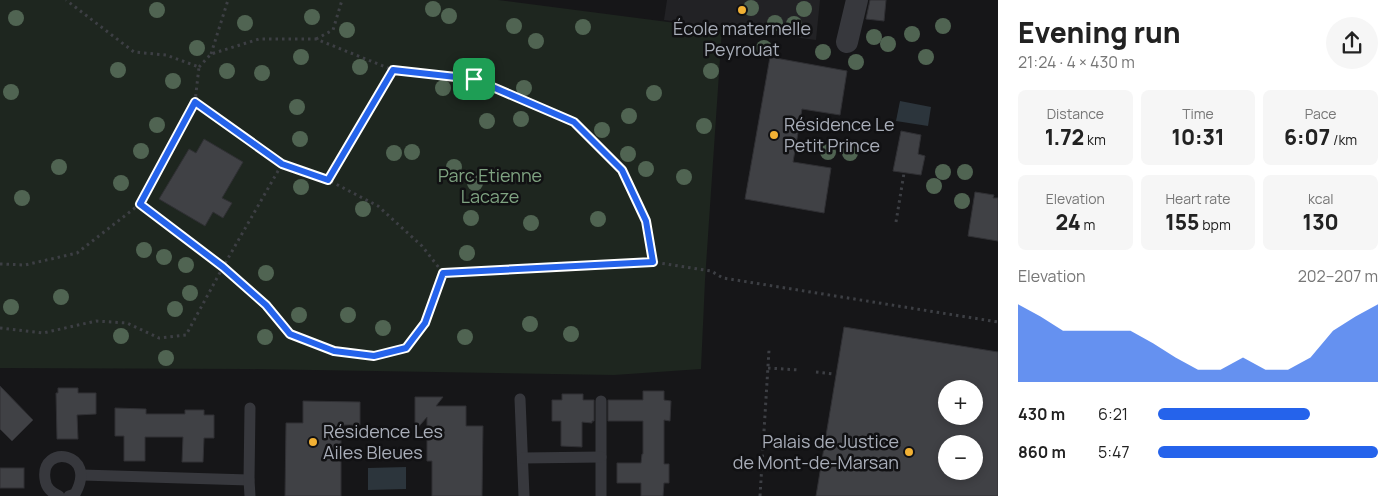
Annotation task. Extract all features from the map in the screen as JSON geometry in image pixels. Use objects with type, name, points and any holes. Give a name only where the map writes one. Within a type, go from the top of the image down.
[{"type":"street","points":[[848,42],[857,0]]},
{"type":"lane","points":[[520,399],[524,496]]},
{"type":"lane","points":[[601,400],[601,496]]},
{"type":"lane","points":[[250,408],[250,496]]},
{"type":"lane","points":[[59,496],[49,490],[46,482],[45,467],[48,461],[58,457],[67,457],[80,467],[82,475],[80,485],[75,494],[69,496]]},
{"type":"lane","points":[[523,458],[601,457]]},
{"type":"lane","points":[[82,475],[249,480]]},
{"type":"path","points":[[66,0],[134,52],[166,55],[199,68]]},
{"type":"path","points":[[0,264],[25,264],[77,253],[140,204],[195,102],[199,68],[211,54],[228,0]]},
{"type":"path","points":[[316,39],[333,30],[342,0]]},
{"type":"path","points":[[211,54],[259,39],[316,39],[393,70],[474,79],[574,122],[622,170],[646,221],[653,262]]},
{"type":"path","points":[[328,180],[393,70]]},
{"type":"path","points":[[195,102],[282,164],[328,180],[378,206],[422,246],[443,273]]},
{"type":"path","points":[[0,328],[44,333],[96,321],[127,323],[159,338],[186,335],[282,164]]},
{"type":"path","points":[[896,222],[904,173]]},
{"type":"path","points":[[140,204],[223,267],[266,305],[290,334],[334,351],[374,356],[406,348],[425,323],[443,273]]},
{"type":"path","points":[[443,273],[653,262],[711,271],[723,278],[998,322]]},
{"type":"path","points":[[760,496],[769,350]]},
{"type":"path","points":[[768,368],[798,370]]},
{"type":"path","points":[[816,372],[833,374]]},
{"type":"shaded area","name":"École maternelle Peyrouat","points":[[667,0],[820,0],[816,40],[664,20]]},
{"type":"shaded area","points":[[900,101],[931,107],[928,126],[896,121]]},
{"type":"shaded area","points":[[406,467],[406,489],[368,490],[368,468]]},
{"type":"green space","name":"Parc Etienne Lacaze","points":[[0,0],[498,0],[722,29],[701,369],[614,375],[248,369],[0,368]]},
{"type":"building","points":[[870,0],[886,0],[884,21],[866,19]]},
{"type":"building","name":"Résidence Le Petit Prince","points":[[770,57],[847,71],[840,115],[802,109],[793,162],[831,168],[824,213],[745,199]]},
{"type":"building","points":[[901,131],[921,135],[918,154],[925,156],[921,175],[893,171]]},
{"type":"building","points":[[204,139],[243,162],[222,198],[232,203],[223,218],[213,212],[205,226],[159,199],[189,149],[196,153]]},
{"type":"building","points":[[975,192],[994,195],[993,198],[998,198],[998,241],[968,236]]},
{"type":"building","points":[[844,327],[998,352],[998,496],[816,496]]},
{"type":"building","points":[[0,386],[33,420],[12,441],[0,429]]},
{"type":"building","points":[[58,388],[78,388],[78,393],[96,393],[96,414],[77,415],[78,439],[57,439],[56,393],[58,393]]},
{"type":"building","points":[[643,391],[664,391],[664,400],[671,401],[670,421],[664,420],[664,464],[669,464],[669,483],[664,483],[663,496],[641,496],[641,483],[617,483],[617,463],[641,463],[643,454],[643,421],[608,421],[608,400],[643,400]]},
{"type":"building","points":[[562,394],[583,394],[583,400],[594,400],[594,421],[592,423],[582,422],[582,447],[561,446],[561,421],[552,421],[552,400],[562,400]]},
{"type":"building","name":"Résidence Les Ailes Bleues","points":[[415,397],[443,397],[436,406],[466,406],[466,426],[483,426],[482,496],[432,496],[432,461],[427,461],[427,417],[415,431]]},
{"type":"building","name":"Résidence Les Ailes Bleues","points":[[303,401],[360,402],[360,425],[341,425],[341,496],[285,496],[286,423],[303,423]]},
{"type":"building","points":[[115,408],[146,409],[146,414],[185,414],[185,410],[204,410],[204,415],[214,415],[214,438],[204,438],[203,462],[182,462],[183,437],[145,437],[145,461],[124,461],[124,436],[115,436]]},
{"type":"building","points":[[0,468],[24,468],[24,488],[0,488]]},
{"type":"place","name":"École maternelle Peyrouat","points":[[742,10]]},
{"type":"place","name":"Résidence Le Petit Prince","points":[[774,135]]},
{"type":"place","name":"Résidence Les Ailes Bleues","points":[[313,442]]},
{"type":"place","name":"Palais de Justice de Mont-de-Marsan","points":[[909,452]]},
{"type":"route","points":[[393,70],[474,79],[574,122],[622,170],[646,221],[653,262],[443,273],[425,323],[406,348],[374,356],[334,351],[290,334],[266,305],[223,267],[140,204],[195,102],[282,164],[328,180],[393,70]]}]
